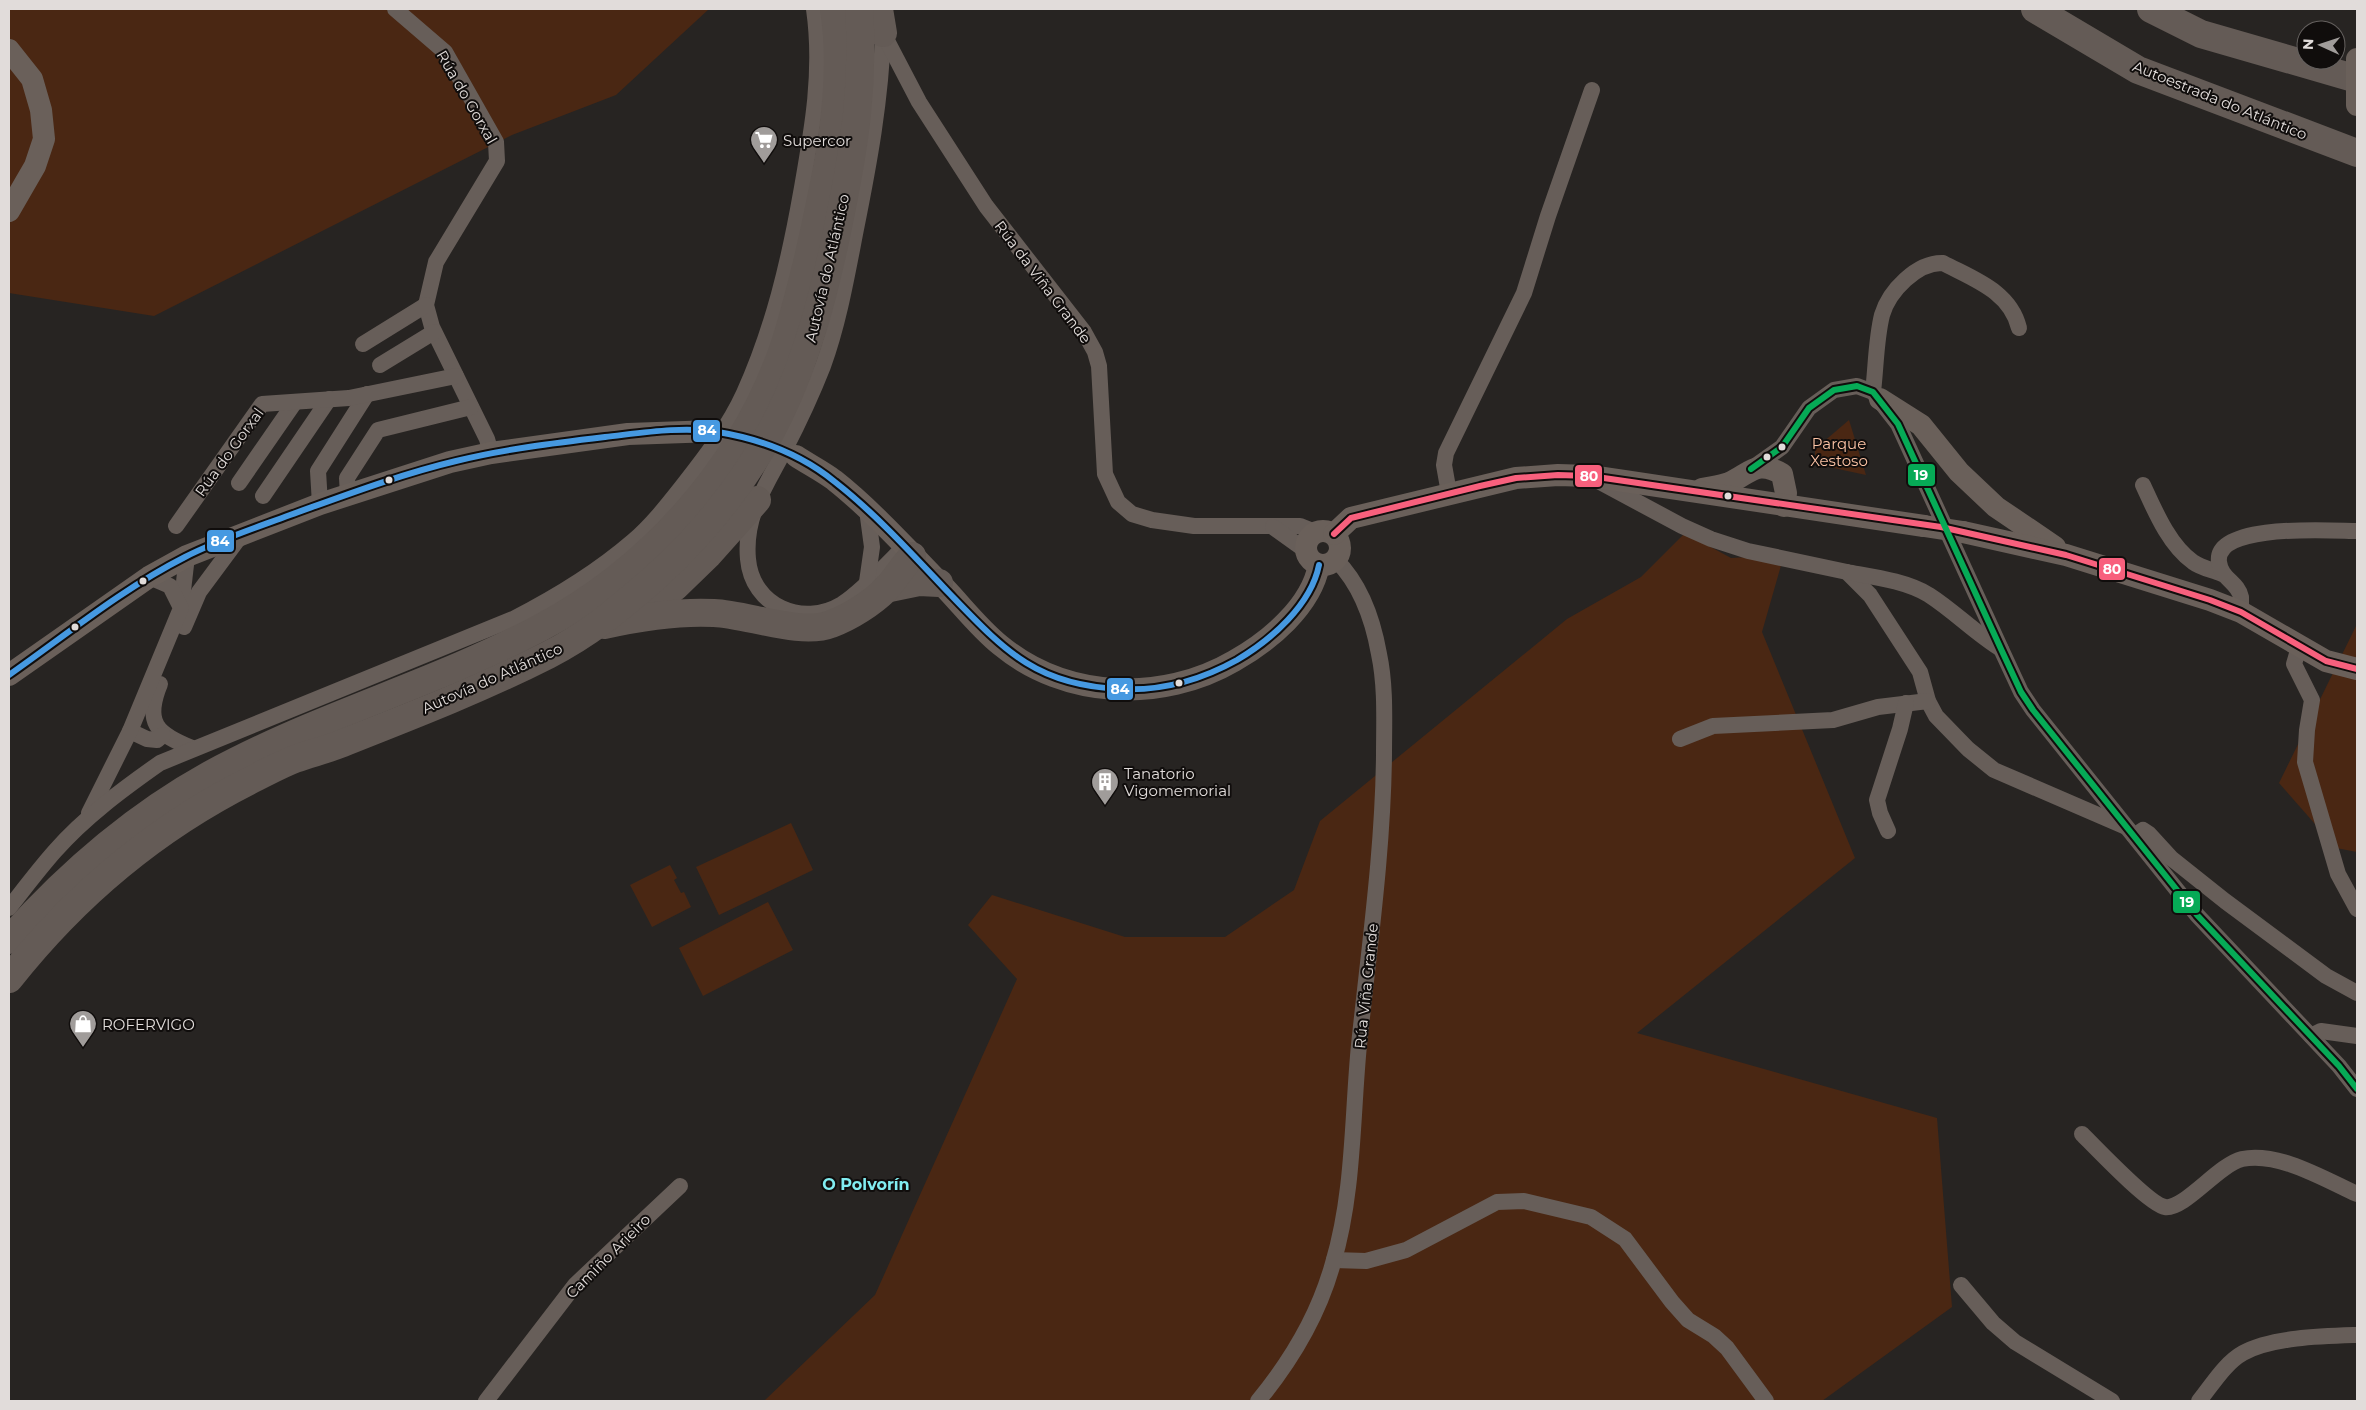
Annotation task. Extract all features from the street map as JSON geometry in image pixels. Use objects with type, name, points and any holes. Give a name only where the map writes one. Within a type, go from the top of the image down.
[{"type":"highway","name":"Autovía do Atlántico","points":[[9,940],[72,874],[111,839],[183,790],[234,762],[289,736],[485,654],[540,628],[585,602],[620,576],[656,545],[690,509],[740,441],[762,399],[781,356],[796,309],[813,236],[836,98],[837,61],[834,9]]},
{"type":"highway","name":"Autovía do Atlántico","points":[[9,979],[68,911],[111,872],[154,838],[187,816],[237,787],[295,759],[331,748],[507,674],[550,654],[600,626],[670,563],[712,521],[756,461],[786,405],[817,318],[850,164],[859,112],[862,65],[859,9]]},
{"type":"highway","name":"Autoestrada do Atlántico","points":[[2035,9],[2138,70],[2357,154]]},
{"type":"highway","points":[[2151,9],[2201,34],[2357,79]]},
{"type":"highway","points":[[637,617],[676,586],[708,555],[757,500]]},
{"type":"highway","points":[[600,626],[637,617],[687,612],[716,613],[808,627],[829,625],[853,613],[908,552]]},
{"type":"highway","points":[[876,586],[939,582]]},
{"type":"street","name":"Rúa do Gorxal","points":[[395,9],[444,52],[496,142],[497,161],[436,262],[426,305],[434,332],[487,439],[491,453]]},
{"type":"street","points":[[9,908],[55,850],[86,820],[122,789],[160,763],[192,748],[257,724],[513,619],[554,598],[635,540],[675,496],[712,448],[744,394],[761,352],[776,305],[792,242],[815,114],[818,70],[814,9]]},
{"type":"street","points":[[867,510],[876,586],[828,610],[812,613],[796,612],[781,608],[769,602],[760,592],[752,578],[748,558],[749,533],[757,500],[802,417],[823,365],[844,292],[875,135],[882,76],[881,21]]},
{"type":"street","name":"Rúa da Viña Grande","points":[[881,21],[919,102],[986,206],[1084,332],[1095,352],[1099,366],[1105,474],[1118,502],[1132,514],[1152,520],[1194,526],[1300,526],[1322,548]]},
{"type":"street","points":[[9,50],[32,79],[41,110],[44,139],[35,166],[9,211]]},
{"type":"street","points":[[2357,59],[2357,105]]},
{"type":"street","points":[[882,76],[894,76],[904,72]]},
{"type":"street","points":[[1449,493],[1444,465],[1446,453],[1524,293],[1548,216],[1592,90]]},
{"type":"street","points":[[2019,328],[2010,306],[1993,289],[1943,264],[1934,263],[1919,268],[1910,274],[1883,314],[1876,396],[1898,424],[2000,649],[2021,692],[2033,710],[2197,915],[2311,1036],[2357,1089]]},
{"type":"street","points":[[363,344],[426,305]]},
{"type":"street","points":[[380,364],[434,332]]},
{"type":"street","name":"Rúa do Gorxal","points":[[176,526],[262,404],[329,400],[456,376]]},
{"type":"street","points":[[1694,491],[1728,483],[1746,472],[1782,447],[1809,408],[1834,390],[1857,386],[1921,425],[1959,472],[1996,507],[2066,555]]},
{"type":"street","points":[[320,504],[318,471],[367,394]]},
{"type":"street","points":[[263,496],[329,400]]},
{"type":"street","name":"Rúa do Gorxal","points":[[239,483],[295,402]]},
{"type":"street","points":[[348,495],[347,478],[378,430],[471,407]]},
{"type":"street","points":[[9,675],[149,578],[186,556],[320,504],[450,462],[491,453],[628,434],[714,431]]},
{"type":"street","points":[[1782,447],[1782,474],[1786,493],[1784,506]]},
{"type":"street","points":[[796,456],[834,480],[867,510],[999,645],[1023,662],[1065,681],[1106,688],[1134,690],[1183,683],[1218,670],[1246,654],[1294,612],[1312,587],[1322,548],[1351,518],[1516,478],[1558,475],[1590,476],[1963,532],[2066,555],[2202,597],[2240,612],[2326,661],[2357,669]]},
{"type":"street","points":[[1738,498],[1736,493],[1737,484],[1746,472],[1769,467],[1782,474]]},
{"type":"street","points":[[1590,476],[1682,526],[1711,539],[1748,551],[1892,581],[1929,594],[1982,637],[2000,649]]},
{"type":"street","points":[[2143,485],[2156,514],[2175,543],[2193,562],[2222,574],[2234,584],[2241,595],[2240,612]]},
{"type":"street","points":[[2222,574],[2218,560],[2224,548],[2237,538],[2287,530],[2357,531]]},
{"type":"street","points":[[192,748],[163,735],[153,721],[153,702],[199,592],[244,532]]},
{"type":"street","name":"Rúa Viña Grande","points":[[1258,1401],[1286,1364],[1316,1312],[1334,1260],[1348,1180],[1359,1046],[1374,912],[1384,784],[1384,699],[1380,655],[1370,616],[1354,581],[1322,548]]},
{"type":"street","points":[[86,820],[130,731],[182,608],[186,556]]},
{"type":"street","points":[[186,556],[198,574],[199,592]]},
{"type":"street","points":[[1848,572],[1870,595],[1920,672],[1928,701],[1936,716],[1968,749],[1994,770],[2131,832],[2143,830],[2150,834],[2171,858],[2225,901],[2326,976],[2357,993]]},
{"type":"street","points":[[149,578],[170,586],[182,608]]},
{"type":"street","points":[[2299,647],[2294,664],[2312,700],[2307,730],[2305,762],[2338,874],[2357,909]]},
{"type":"street","points":[[1680,739],[1712,726],[1833,720],[1878,707],[1928,701]]},
{"type":"street","points":[[1888,831],[1880,814],[1878,800],[1906,703]]},
{"type":"street","points":[[130,731],[156,740],[163,735]]},
{"type":"street","points":[[2311,1036],[2321,1031],[2357,1036]]},
{"type":"street","points":[[2082,1134],[2150,1199],[2164,1207],[2177,1205],[2222,1169],[2242,1159],[2273,1160],[2306,1171],[2357,1194]]},
{"type":"street","name":"Camiño Arieiro","points":[[486,1401],[574,1285],[680,1186]]},
{"type":"street","points":[[1334,1260],[1366,1261],[1406,1250],[1497,1202],[1524,1200],[1592,1217],[1626,1239],[1672,1302],[1688,1320],[1714,1336],[1726,1348],[1766,1401]]},
{"type":"street","points":[[1961,1286],[1993,1323],[2015,1342],[2112,1401]]},
{"type":"street","points":[[2199,1401],[2226,1367],[2242,1353],[2263,1344],[2357,1335]]},
{"type":"green space","points":[[9,9],[709,9],[616,95],[512,135],[154,316],[9,293]]},
{"type":"green space","name":"Parque Xestoso","points":[[1849,420],[1866,475],[1815,464],[1815,449]]},
{"type":"green space","points":[[1685,533],[1731,558],[1784,555],[1762,632],[1855,858],[1637,1033],[1937,1118],[1952,1307],[1822,1401],[764,1401],[875,1295],[1017,979],[968,925],[992,895],[1125,937],[1225,937],[1294,890],[1320,821],[1567,619],[1641,577]]},
{"type":"green space","points":[[2357,624],[2357,852],[2336,848],[2279,783]]},
{"type":"green space","points":[[791,823],[813,870],[719,915],[696,867]]},
{"type":"green space","points":[[670,865],[677,878],[674,880],[681,893],[684,892],[691,907],[652,927],[630,885]]},
{"type":"green space","points":[[768,902],[793,950],[703,996],[679,948]]},
{"type":"transit line","name":"19","points":[[1751,469],[1782,447],[1809,408],[1834,390],[1857,386],[1873,392],[1898,424],[2021,692],[2033,710],[2197,915],[2339,1066],[2357,1089]]},
{"type":"transit line","name":"84","points":[[9,675],[139,583],[185,557],[237,534],[372,486],[456,461],[530,447],[661,431],[704,430],[734,435],[780,449],[822,472],[850,494],[894,535],[987,632],[1005,648],[1044,672],[1066,681],[1121,689],[1151,688],[1181,683],[1223,667],[1250,652],[1288,620],[1308,594],[1315,580],[1319,565]]},
{"type":"transit line","name":"80","points":[[1334,534],[1351,518],[1480,486],[1516,478],[1558,475],[1590,476],[1941,527],[2066,555],[2210,600],[2241,612],[2326,661],[2357,669]]},
{"type":"place","name":"Supercor","points":[[764,164]]},
{"type":"place","name":"Tanatorio Vigomemorial","points":[[1105,806]]},
{"type":"place","name":"ROFERVIGO","points":[[83,1048]]},
{"type":"district","name":"O Polvorín","points":[[866,1184]]}]
